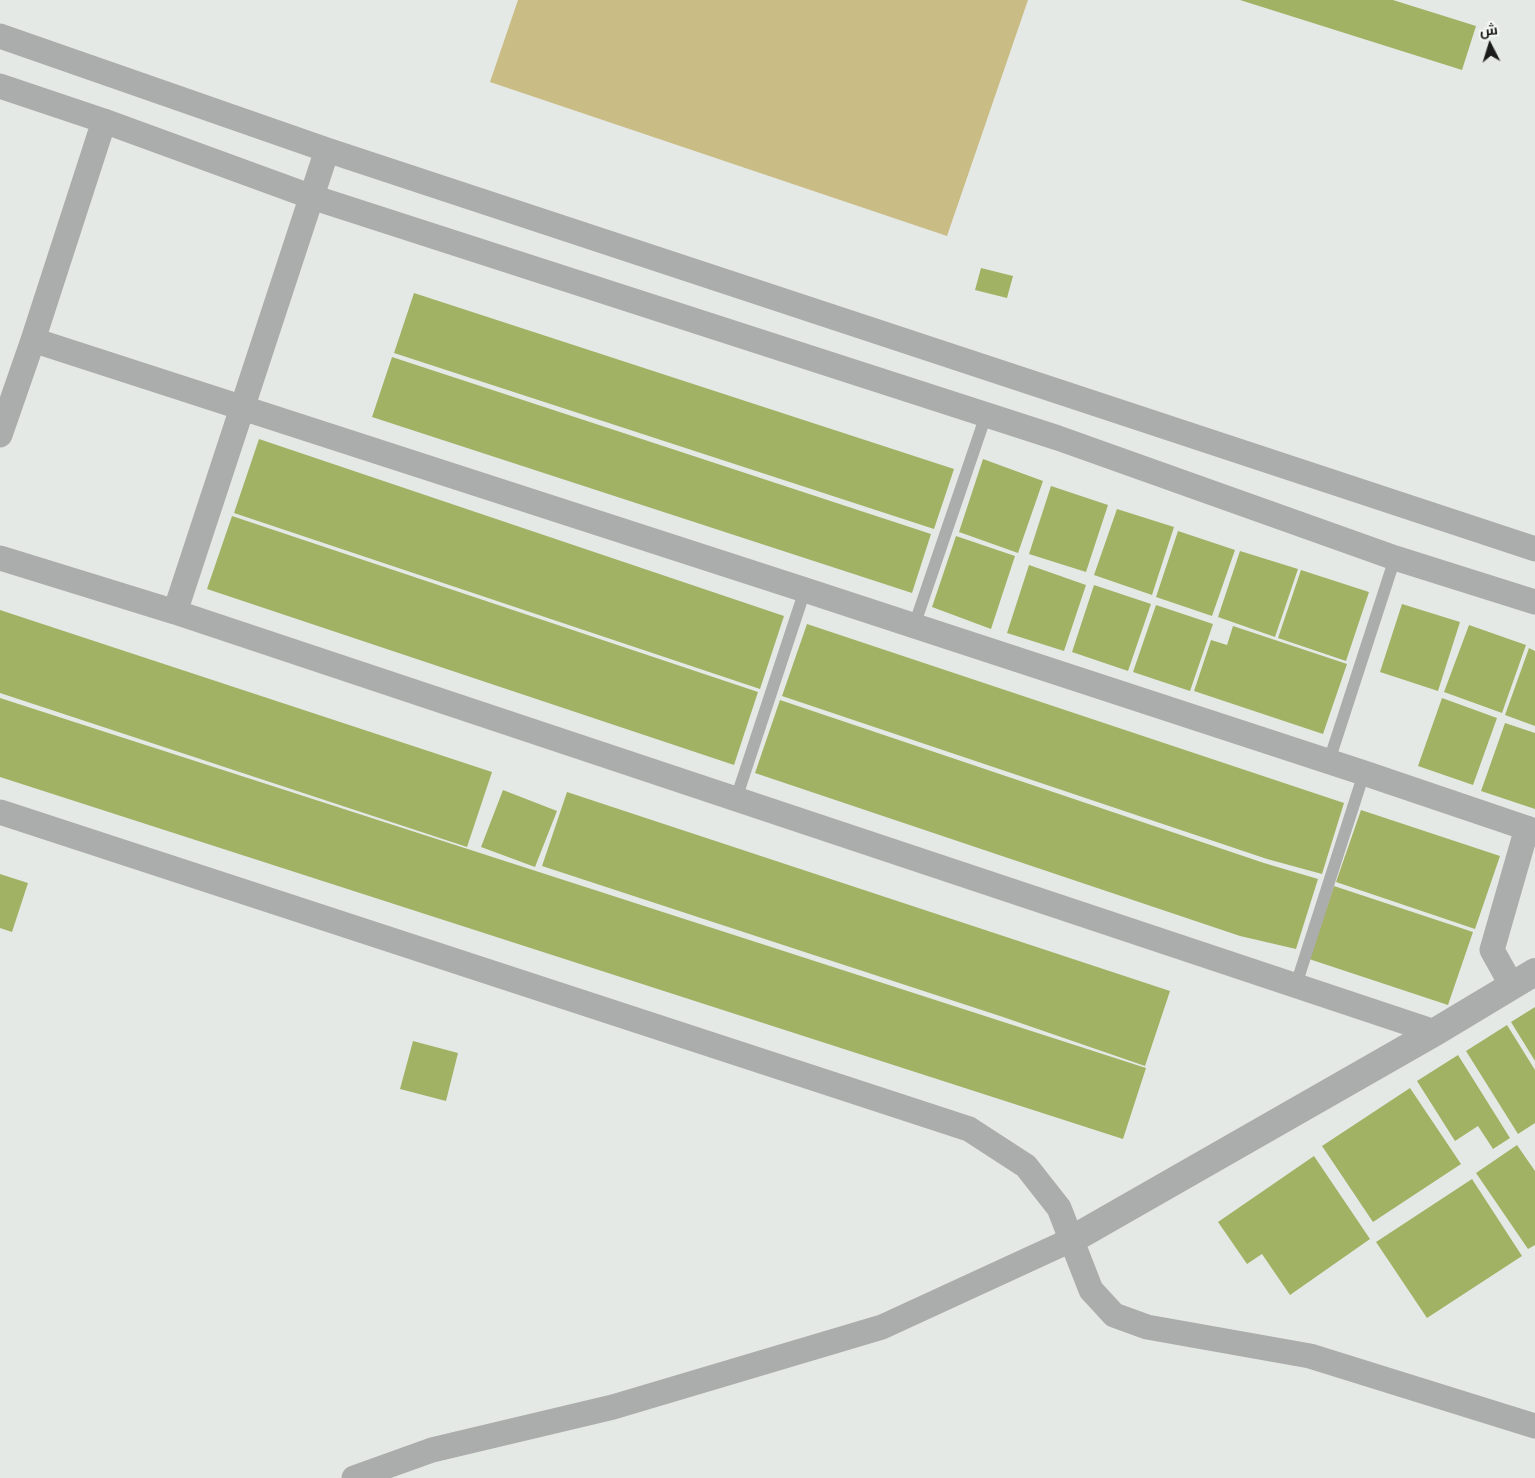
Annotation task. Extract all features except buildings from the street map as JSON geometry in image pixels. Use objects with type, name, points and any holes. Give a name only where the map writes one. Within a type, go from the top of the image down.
[{"type":"street","points":[[0,36],[327,150],[1535,549]]},
{"type":"street","points":[[0,86],[104,121],[312,197],[986,414],[1395,558],[1535,602]]},
{"type":"street","points":[[0,434],[33,340],[104,121]]},
{"type":"street","points":[[176,612],[327,150]]},
{"type":"street","points":[[33,340],[1329,761],[1531,830],[1492,950],[1512,986]]},
{"type":"street","points":[[0,558],[176,612],[1435,1032]]},
{"type":"street","points":[[0,812],[970,1130],[1026,1166],[1059,1208],[1090,1290],[1114,1315],[1148,1327],[1310,1356],[1535,1426]]},
{"type":"street","points":[[354,1478],[432,1450],[612,1407],[882,1327],[1071,1240],[1435,1032],[1535,972]]},
{"type":"lane","points":[[914,626],[986,414]]},
{"type":"lane","points":[[1329,761],[1395,558]]},
{"type":"lane","points":[[736,798],[805,590]]},
{"type":"lane","points":[[1296,985],[1364,773]]},
{"type":"shaded area","points":[[518,0],[1028,0],[947,236],[490,82]]}]
